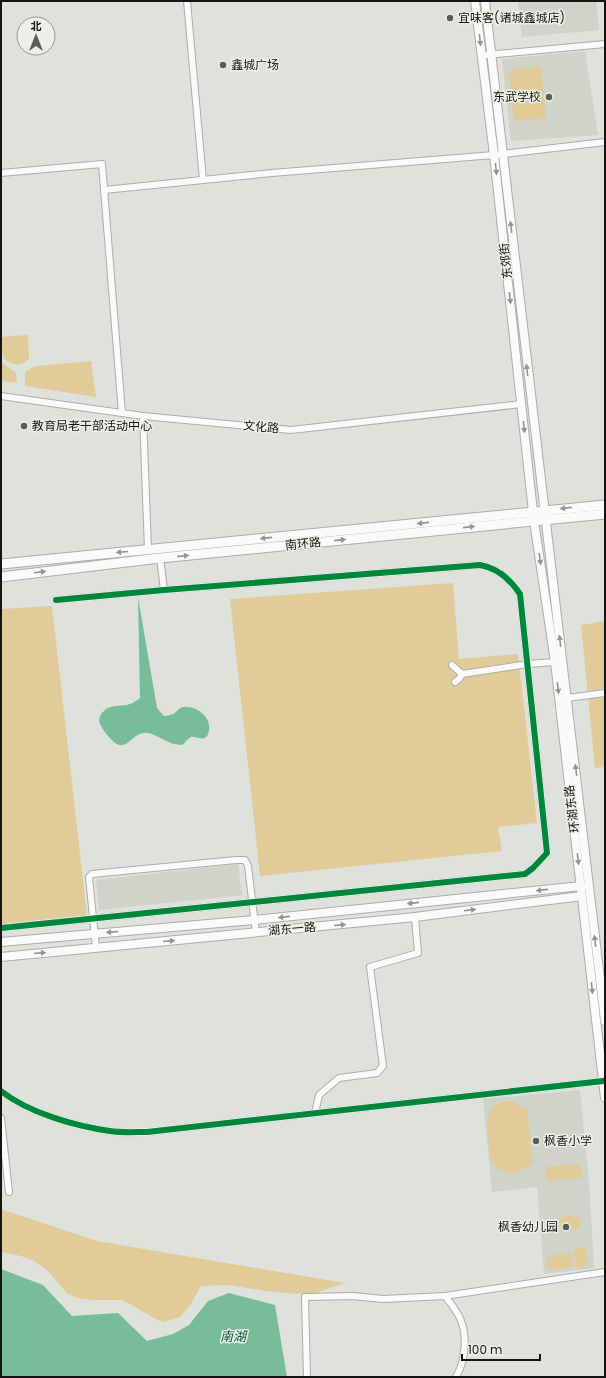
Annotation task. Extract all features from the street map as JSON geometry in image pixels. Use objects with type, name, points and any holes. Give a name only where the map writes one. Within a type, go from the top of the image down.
[{"type":"highway","name":"南环路","points":[[1,564],[534,516],[605,505]]},
{"type":"highway","name":"南环路","points":[[544,515],[605,514]]},
{"type":"highway","name":"南环路","points":[[1,577],[534,516]]},
{"type":"main road","name":"东郊街","points":[[475,1],[482,56],[498,154],[544,515]]},
{"type":"main road","name":"东郊街","points":[[485,1],[491,54],[498,154],[534,516]]},
{"type":"main road","name":"环湖东路","points":[[544,515],[605,1021]]},
{"type":"main road","name":"环湖东路","points":[[534,516],[555,662],[605,1098]]},
{"type":"main road","name":"湖东一路","points":[[1,942],[254,920],[581,886]]},
{"type":"main road","name":"湖东一路","points":[[1,956],[415,918],[582,896]]},
{"type":"street","points":[[187,1],[203,180]]},
{"type":"street","points":[[482,56],[605,44]]},
{"type":"street","points":[[104,190],[272,173],[498,154],[605,142]]},
{"type":"street","points":[[1,173],[102,164],[122,413]]},
{"type":"street","name":"文化路","points":[[1,396],[144,416],[291,430],[522,404]]},
{"type":"street","points":[[144,416],[148,550]]},
{"type":"street","points":[[160,558],[164,590]]},
{"type":"street","points":[[1,928],[525,874],[547,853],[520,594],[507,578],[498,571],[487,566],[480,565],[56,600]]},
{"type":"street","points":[[455,682],[462,674],[528,664],[555,662]]},
{"type":"street","points":[[452,665],[462,674]]},
{"type":"street","points":[[567,698],[605,693]]},
{"type":"street","points":[[96,948],[89,877],[92,874],[245,860],[248,866],[256,932]]},
{"type":"street","points":[[315,1113],[318,1095],[339,1078],[377,1073],[383,1066],[370,966],[418,953],[415,918]]},
{"type":"street","points":[[1,1091],[20,1103],[38,1111],[76,1124],[110,1131],[147,1132],[603,1081]]},
{"type":"street","points":[[1,1118],[9,1192]]},
{"type":"street","points":[[308,1377],[305,1297],[353,1296],[383,1299],[445,1296],[605,1272]]},
{"type":"street","points":[[445,1296],[459,1316],[464,1331],[463,1359],[460,1371],[456,1377]]},
{"type":"shaded area","points":[[518,1],[596,1],[599,30],[522,37]]},
{"type":"shaded area","name":"东武学校","points":[[585,51],[598,135],[511,141],[502,59]]},
{"type":"shaded area","points":[[541,66],[546,118],[514,121],[508,70]]},
{"type":"shaded area","points":[[28,335],[29,359],[19,364],[13,364],[3,358],[1,337]]},
{"type":"shaded area","points":[[91,361],[96,397],[25,386],[25,372],[35,366]]},
{"type":"shaded area","points":[[1,362],[16,373],[17,383],[1,381]]},
{"type":"shaded area","points":[[453,583],[459,659],[518,654],[537,823],[498,827],[502,851],[260,876],[230,599]]},
{"type":"shaded area","points":[[52,606],[87,916],[1,924],[1,609]]},
{"type":"shaded area","points":[[605,621],[605,767],[595,768],[581,625]]},
{"type":"shaded area","points":[[238,864],[242,895],[99,910],[96,880]]},
{"type":"shaded area","name":"枫香小学","points":[[580,1090],[589,1182],[594,1268],[544,1274],[537,1187],[492,1192],[483,1099]]},
{"type":"shaded area","points":[[505,1101],[514,1102],[520,1107],[527,1106],[533,1164],[511,1174],[498,1168],[491,1159],[488,1140],[487,1121],[490,1113],[495,1106]]},
{"type":"shaded area","points":[[580,1164],[582,1178],[546,1181],[545,1167]]},
{"type":"shaded area","points":[[1,1209],[97,1241],[345,1283],[316,1293],[296,1294],[228,1285],[201,1286],[191,1304],[180,1317],[165,1322],[156,1319],[121,1300],[92,1300],[77,1298],[67,1293],[47,1270],[34,1261],[21,1256],[1,1252]]},
{"type":"shaded area","points":[[561,1217],[579,1217],[581,1221],[579,1228],[562,1230],[560,1228],[558,1223],[559,1219]]},
{"type":"shaded area","points":[[586,1247],[588,1266],[576,1268],[574,1249]]},
{"type":"shaded area","points":[[572,1253],[573,1267],[548,1270],[546,1256]]},
{"type":"water","points":[[138,597],[157,708],[164,716],[173,714],[183,707],[198,710],[206,717],[208,721],[209,731],[207,737],[191,737],[182,745],[177,745],[152,734],[142,733],[137,735],[129,742],[120,745],[115,743],[109,737],[99,722],[103,712],[109,707],[127,705],[140,698]]},
{"type":"water","name":"南湖","points":[[1,1269],[43,1285],[72,1316],[118,1313],[147,1341],[173,1334],[189,1325],[208,1301],[229,1293],[275,1305],[287,1377],[1,1377]]},
{"type":"cycle path","points":[[1,928],[525,874],[547,853],[520,594],[508,579],[498,572],[486,566],[480,565],[56,600]]},
{"type":"cycle path","points":[[1,1091],[25,1106],[82,1126],[115,1132],[147,1132],[603,1081]]},
{"type":"place","name":"宜味客(诸城鑫城店)","points":[[450,18]]},
{"type":"place","name":"鑫城广场","points":[[223,65]]},
{"type":"place","name":"东武学校","points":[[549,97]]},
{"type":"place","name":"教育局老干部活动中心","points":[[24,426]]},
{"type":"place","name":"枫香小学","points":[[536,1141]]},
{"type":"place","name":"枫香幼儿园","points":[[566,1227]]}]
